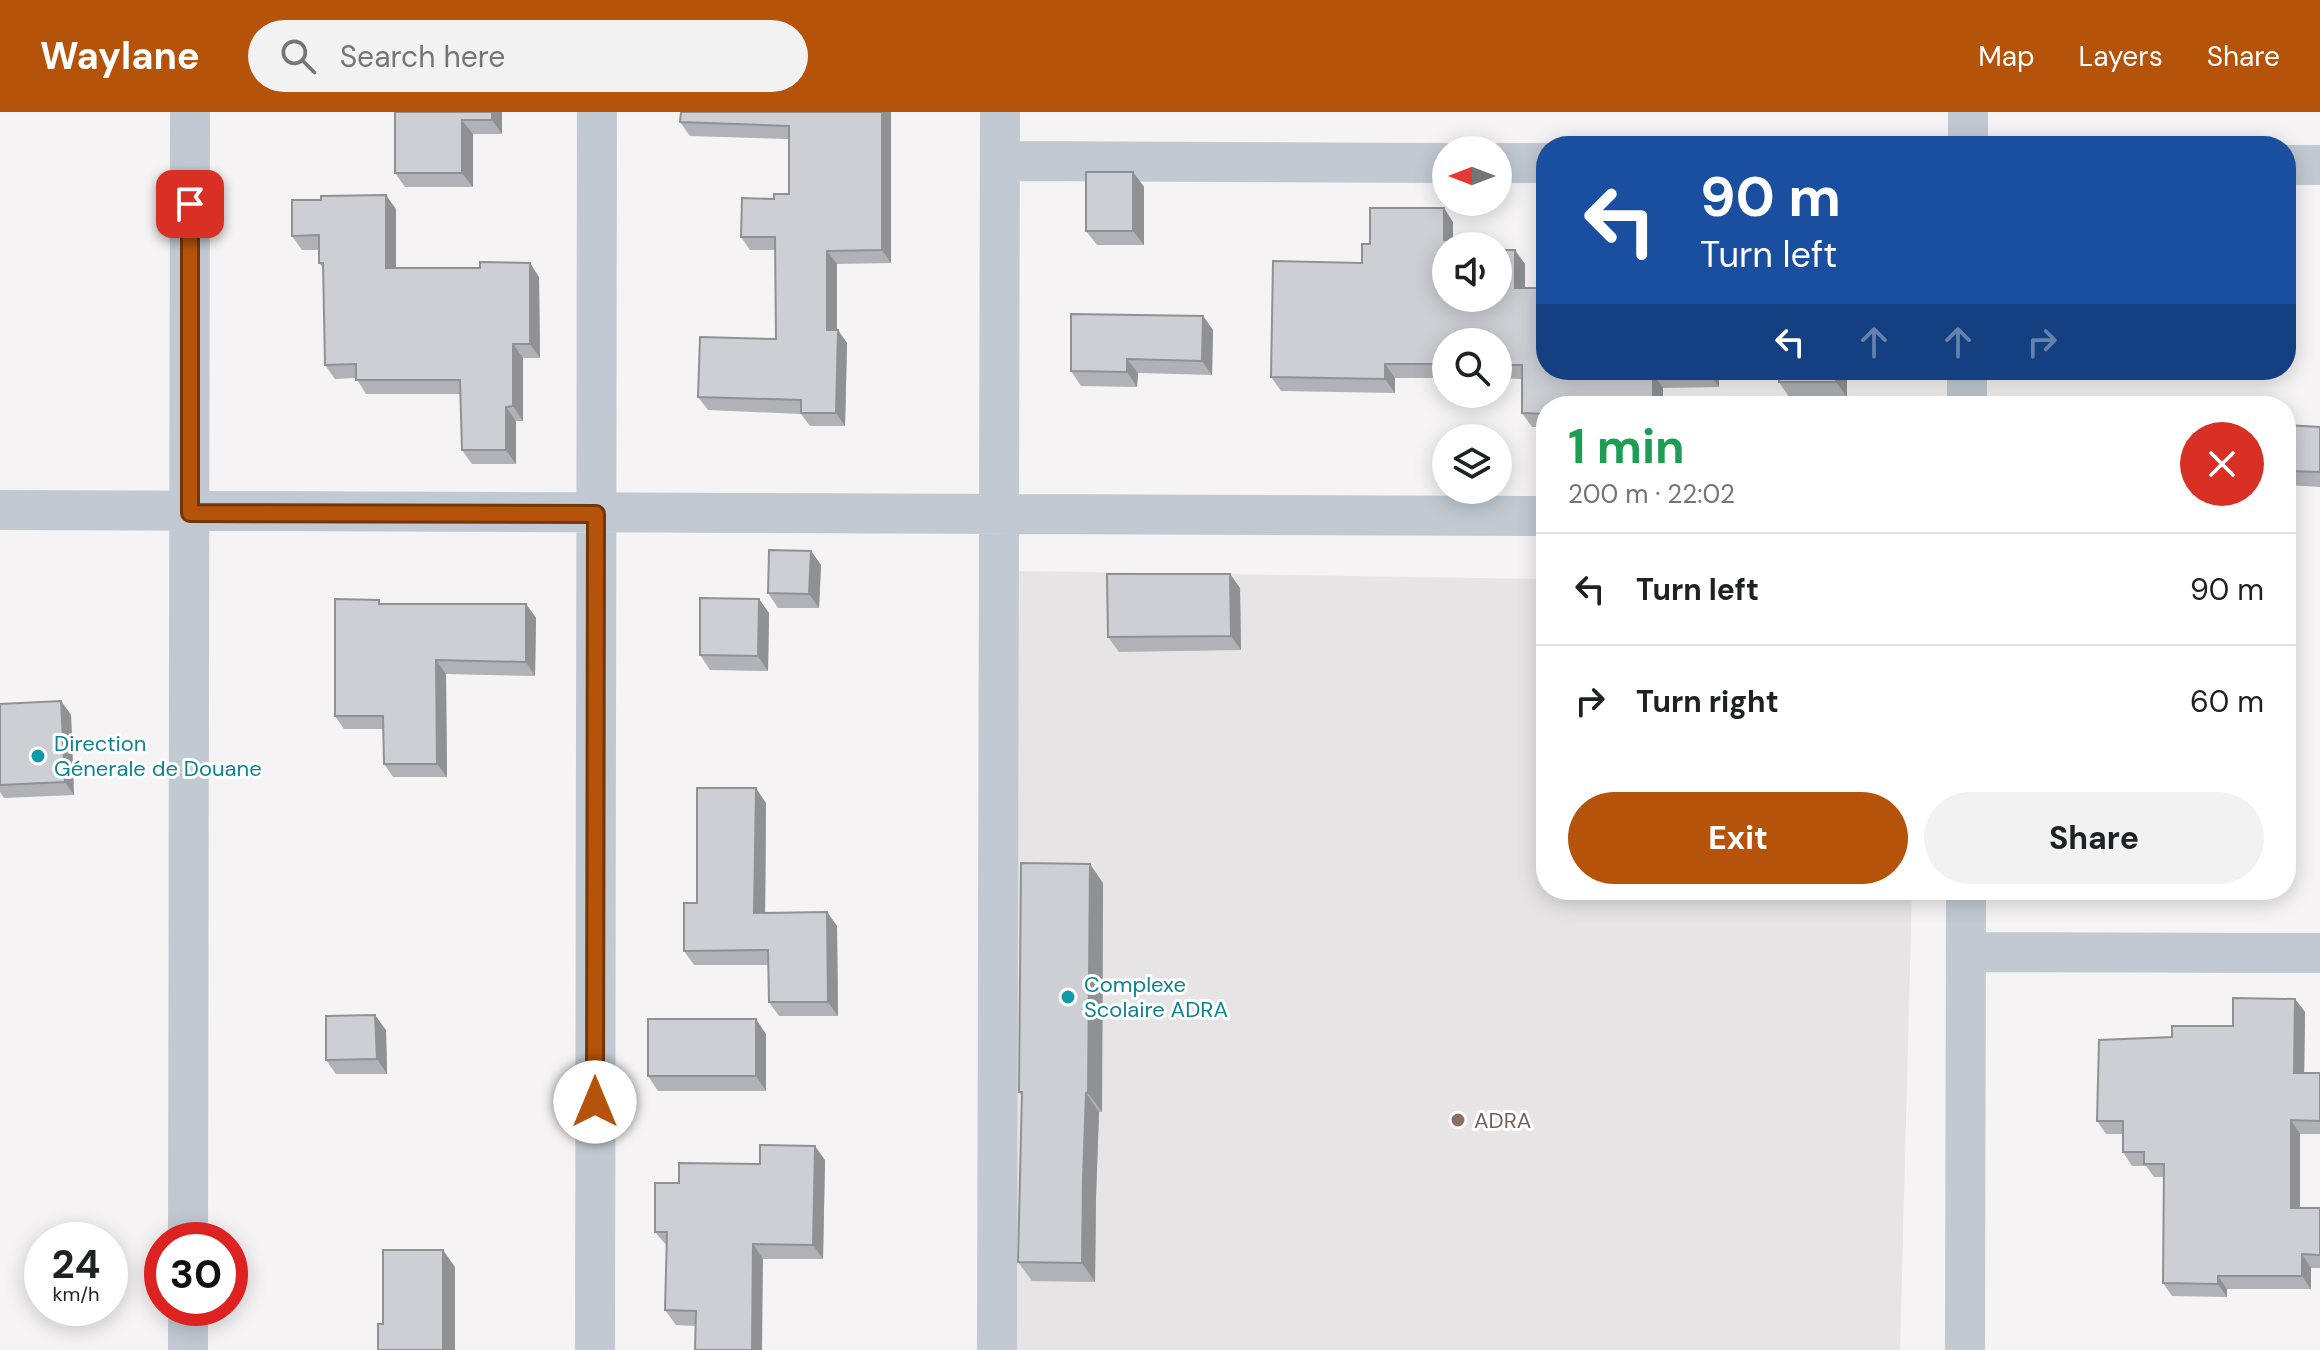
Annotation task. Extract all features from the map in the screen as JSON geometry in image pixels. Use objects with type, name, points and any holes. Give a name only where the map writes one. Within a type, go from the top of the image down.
[{"type":"street","points":[[188,1222],[190,112]]},
{"type":"street","points":[[595,1350],[597,112]]},
{"type":"street","points":[[997,1350],[1000,112]]},
{"type":"street","points":[[1968,112],[1968,136]]},
{"type":"street","points":[[1000,161],[1432,163]]},
{"type":"street","points":[[1512,163],[1536,163]]},
{"type":"street","points":[[2296,165],[2320,165]]},
{"type":"street","points":[[0,510],[1536,516]]},
{"type":"street","points":[[1965,1350],[1966,900]]},
{"type":"street","points":[[1966,952],[2320,953]]},
{"type":"street","points":[[188,1326],[188,1350]]},
{"type":"shaded area","name":"ADRA","points":[[1017,571],[1536,579],[1536,900],[1912,900],[1900,1350],[1005,1350]]},
{"type":"building","points":[[395,112],[492,112],[492,120],[462,120],[462,173],[395,173]]},
{"type":"building","points":[[681,112],[882,112],[882,250],[827,251],[827,330],[838,330],[836,413],[801,413],[801,400],[698,397],[700,337],[776,339],[775,237],[741,237],[742,198],[774,199],[774,194],[789,194],[789,126],[680,122]]},
{"type":"building","points":[[1086,172],[1133,172],[1133,231],[1086,231]]},
{"type":"building","points":[[386,195],[386,268],[480,268],[480,262],[530,263],[530,344],[513,344],[513,406],[506,407],[506,450],[462,450],[460,380],[356,380],[356,364],[325,365],[323,263],[319,263],[319,235],[292,236],[292,200],[321,200],[321,196]]},
{"type":"building","points":[[1370,208],[1432,208],[1432,216],[1444,216],[1444,232],[1432,232],[1432,312],[1512,312],[1512,250],[1515,250],[1515,288],[1536,288],[1536,380],[1653,380],[1653,396],[1536,396],[1536,414],[1522,413],[1522,365],[1512,365],[1512,328],[1432,328],[1432,364],[1385,364],[1385,379],[1271,377],[1273,261],[1362,263],[1362,244],[1370,244]]},
{"type":"building","points":[[1071,314],[1203,316],[1202,361],[1127,359],[1127,372],[1071,371]]},
{"type":"building","points":[[1779,380],[1836,380],[1836,382]]},
{"type":"building","points":[[2296,426],[2320,427],[2320,472],[2296,471]]},
{"type":"building","points":[[769,550],[811,551],[809,594],[768,593]]},
{"type":"building","points":[[1107,574],[1230,574],[1231,636],[1108,637]]},
{"type":"building","points":[[700,598],[759,599],[758,656],[700,655]]},
{"type":"building","points":[[335,599],[379,600],[379,604],[526,604],[526,662],[436,660],[437,764],[384,764],[383,716],[335,716]]},
{"type":"building","name":"Direction Génerale de Douane","points":[[61,701],[65,782],[0,785],[0,704]]},
{"type":"building","points":[[697,788],[756,788],[754,913],[827,912],[828,1002],[769,1002],[768,950],[684,951],[684,903],[697,903]]},
{"type":"building","points":[[1021,863],[1090,864],[1088,1093],[1082,1263],[1018,1262],[1022,1092],[1019,1092]]},
{"type":"building","points":[[2233,998],[2295,999],[2294,1073],[2320,1073],[2320,1121],[2291,1120],[2291,1208],[2320,1208],[2320,1255],[2302,1254],[2302,1276],[2218,1276],[2218,1284],[2163,1283],[2164,1164],[2144,1164],[2144,1152],[2123,1152],[2123,1121],[2097,1121],[2099,1040],[2172,1037],[2172,1026],[2233,1026]]},
{"type":"building","points":[[375,1015],[377,1059],[326,1060],[326,1016]]},
{"type":"building","points":[[648,1019],[756,1019],[756,1076],[648,1076]]},
{"type":"building","points":[[760,1145],[815,1146],[813,1245],[753,1244],[752,1350],[695,1350],[696,1311],[665,1310],[667,1232],[655,1232],[655,1183],[679,1183],[679,1163],[760,1164]]},
{"type":"building","points":[[383,1250],[443,1250],[443,1350],[378,1350],[378,1324],[383,1324]]},
{"type":"place","name":"Direction Génerale de Douane","points":[[38,756]]},
{"type":"place","name":"Complexe Scolaire ADRA","points":[[1068,997]]},
{"type":"place","name":"ADRA","points":[[1458,1120]]},
{"type":"route","points":[[190,204],[190,513],[596,514],[595,1102]]}]
